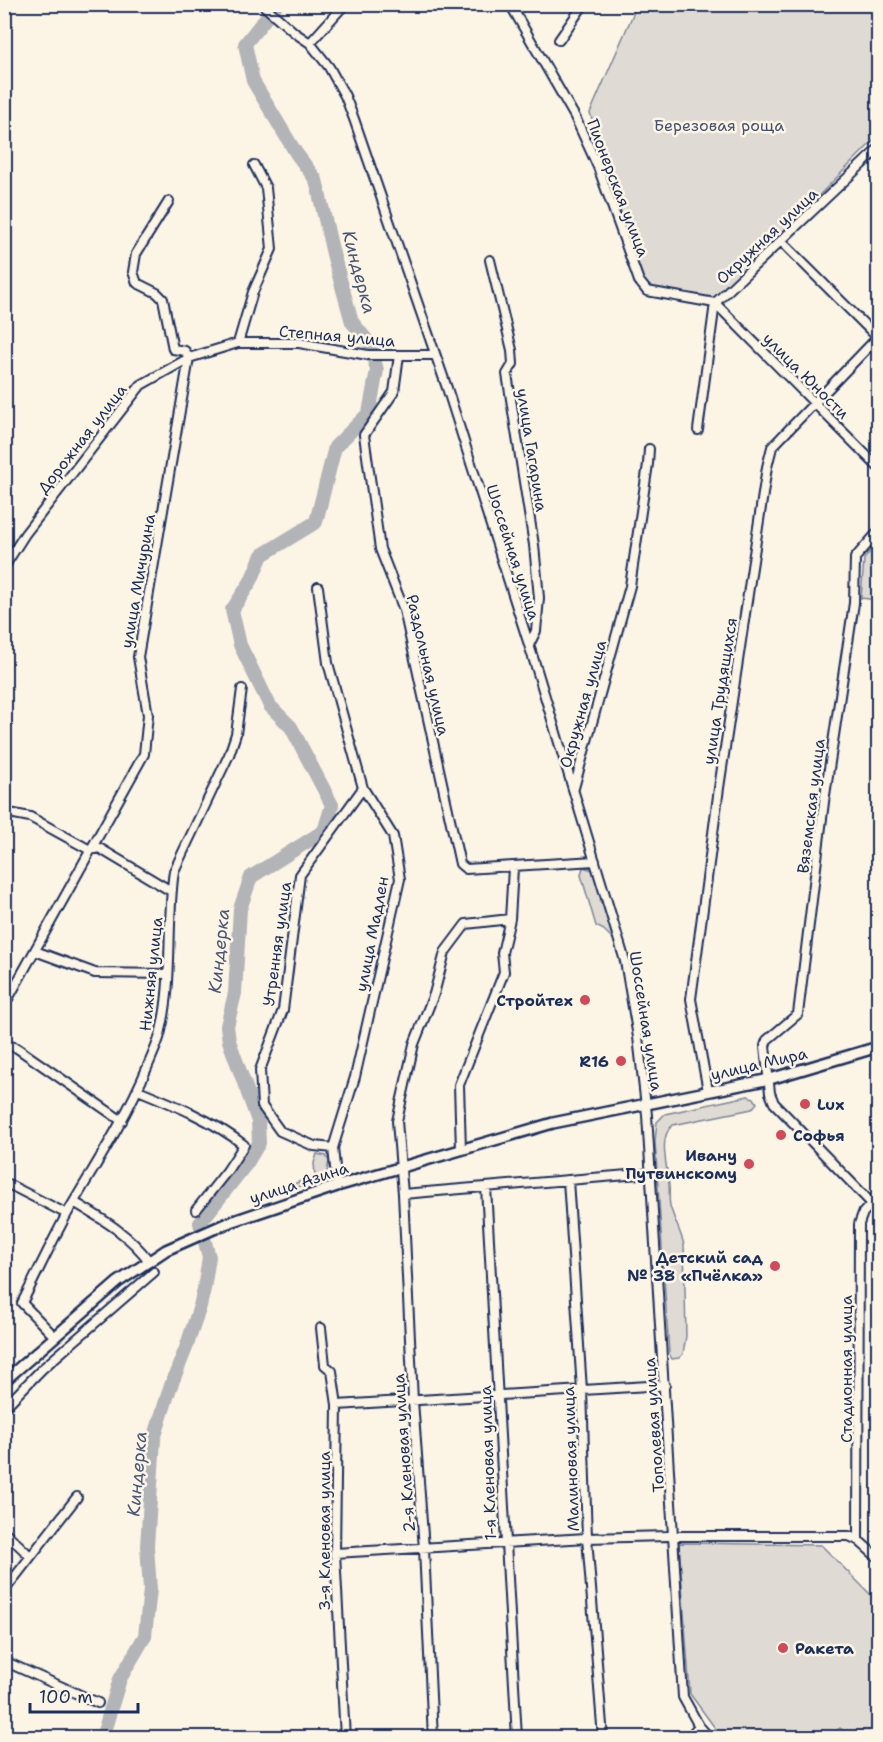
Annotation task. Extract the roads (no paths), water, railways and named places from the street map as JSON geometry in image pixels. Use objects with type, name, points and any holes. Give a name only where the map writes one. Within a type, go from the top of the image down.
[{"type":"main road","name":"улица Мира","points":[[646,1103],[770,1079],[879,1047]]},
{"type":"main road","name":"улица Азина","points":[[4,1381],[104,1293],[148,1261],[166,1250],[225,1224],[337,1186],[461,1149],[553,1123],[646,1103]]},
{"type":"street","name":"Шоссейная улица","points":[[262,4],[277,19],[310,43],[329,67],[351,111],[391,225],[447,388],[626,961],[646,1103]]},
{"type":"street","points":[[310,43],[345,4]]},
{"type":"street","name":"Пионерская улица","points":[[510,4],[575,117],[598,167],[639,281],[647,291],[715,303]]},
{"type":"street","points":[[559,40],[584,4]]},
{"type":"street","name":"Окружная улица","points":[[698,430],[715,303],[879,149]]},
{"type":"street","points":[[238,343],[253,292],[272,249],[266,188],[254,165]]},
{"type":"street","points":[[169,201],[136,254],[133,273],[137,283],[157,293],[163,299],[173,349],[185,351],[189,358]]},
{"type":"street","points":[[782,242],[878,337]]},
{"type":"street","name":"улица Гагарина","points":[[490,260],[513,350],[513,364],[507,374],[534,545],[539,613],[536,632],[529,645]]},
{"type":"street","name":"улица Юности","points":[[715,303],[879,467]]},
{"type":"street","name":"улица Трудящихся","points":[[708,1091],[691,999],[719,788],[772,447],[878,337]]},
{"type":"street","name":"Степная улица","points":[[238,343],[298,343],[378,356],[434,355]]},
{"type":"street","name":"Дорожная улица","points":[[4,567],[25,534],[141,385],[189,358],[238,343]]},
{"type":"street","name":"Раздольная улица","points":[[399,355],[394,392],[364,435],[380,549],[404,610],[460,864],[466,869],[513,868],[595,861]]},
{"type":"street","name":"улица Мичурина","points":[[4,1006],[144,754],[148,715],[138,657],[189,358]]},
{"type":"street","name":"Окружная улица","points":[[573,789],[630,586],[649,449]]},
{"type":"street","name":"Вяземская улица","points":[[770,1079],[766,1054],[767,1040],[798,1014],[826,791],[854,603],[855,558],[879,532]]},
{"type":"street","name":"улица Мадлен","points":[[318,587],[328,663],[363,788],[393,836],[400,879],[355,1077],[333,1148],[337,1186]]},
{"type":"street","points":[[521,621],[532,620],[539,613]]},
{"type":"street","name":"Нижняя улица","points":[[55,1337],[22,1302],[67,1214],[113,1140],[138,1090],[160,1036],[168,974],[171,891],[174,871],[229,755],[236,734],[242,689]]},
{"type":"street","name":"Утренняя улица","points":[[333,1148],[314,1146],[280,1131],[262,1107],[260,1070],[283,1010],[300,875],[363,788]]},
{"type":"street","points":[[4,812],[30,817],[90,850],[99,848],[171,891]]},
{"type":"street","points":[[461,1149],[459,1085],[504,972],[502,953],[510,920],[513,868]]},
{"type":"street","name":"2-я Кленовая улица","points":[[433,1737],[424,1549],[397,1121],[414,1044],[434,993],[445,952],[466,924],[510,920]]},
{"type":"street","points":[[35,951],[95,973],[168,974]]},
{"type":"street","points":[[4,1044],[17,1048],[122,1120]]},
{"type":"street","points":[[770,1079],[770,1093],[774,1103],[879,1210]]},
{"type":"street","points":[[138,1090],[191,1111],[244,1145],[196,1210]]},
{"type":"street","name":"Тополевая улица","points":[[646,1103],[683,1697],[699,1726],[710,1737]]},
{"type":"street","points":[[403,1194],[651,1173]]},
{"type":"street","name":"Малиновая улица","points":[[568,1180],[582,1390],[587,1538],[603,1737]]},
{"type":"street","points":[[4,1182],[67,1214]]},
{"type":"street","name":"1-я Кленовая улица","points":[[486,1187],[499,1395],[504,1543],[517,1737]]},
{"type":"street","points":[[74,1202],[126,1235],[139,1247],[148,1261]]},
{"type":"street","name":"Стадионная улица","points":[[858,1540],[860,1224],[863,1213],[872,1203]]},
{"type":"street","points":[[4,1408],[42,1369],[154,1272]]},
{"type":"street","name":"3-я Кленовая улица","points":[[321,1328],[325,1365],[332,1371],[337,1405],[334,1553],[345,1737]]},
{"type":"street","points":[[337,1405],[665,1385]]},
{"type":"street","points":[[4,1591],[77,1497]]},
{"type":"street","points":[[4,1531],[30,1556]]},
{"type":"street","points":[[334,1553],[587,1538],[852,1536],[877,1554]]},
{"type":"street","points":[[4,1661],[98,1703]]},
{"type":"street","points":[[688,1737],[699,1726]]},
{"type":"waterway","name":"Киндерка","points":[[102,1738],[120,1679],[145,1636],[150,1589],[147,1546],[154,1439],[204,1289],[209,1257],[200,1223],[247,1163],[259,1143],[258,1121],[229,1041],[227,1026],[235,993],[240,909],[251,877],[324,831],[332,805],[291,727],[270,706],[240,645],[232,610],[251,581],[262,555],[316,522],[335,447],[369,413],[377,370],[370,344],[352,322],[316,180],[296,153],[253,81],[245,44],[277,4]]},
{"type":"place","name":"Стройтех","points":[[585,1000]]},
{"type":"place","name":"R16","points":[[621,1061]]},
{"type":"place","name":"Lux","points":[[805,1104]]},
{"type":"place","name":"Софья","points":[[781,1135]]},
{"type":"place","name":"Ивану Путвинскому","points":[[749,1164]]},
{"type":"place","name":"Детский сад № 38 «Пчёлка»","points":[[775,1266]]},
{"type":"place","name":"Ракета","points":[[783,1648]]},
{"type":"park label","name":"Березовая роща","points":[[719,125]]}]
